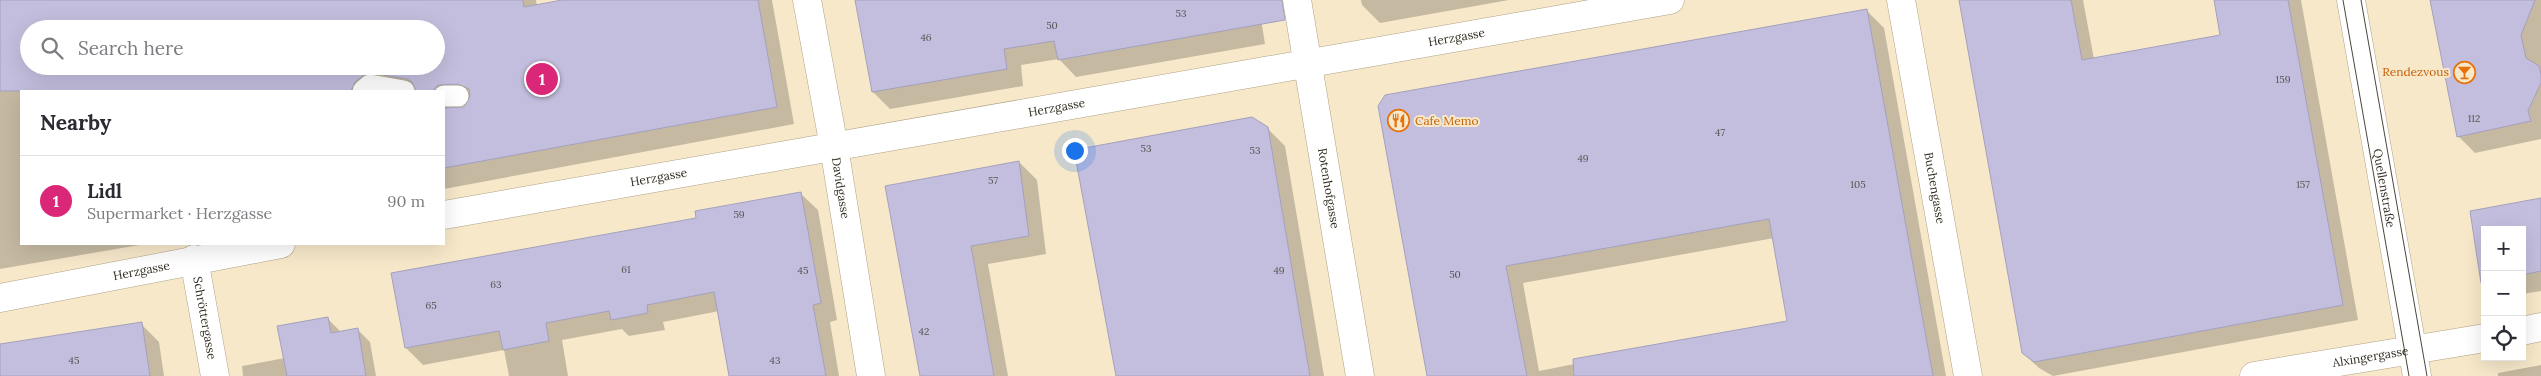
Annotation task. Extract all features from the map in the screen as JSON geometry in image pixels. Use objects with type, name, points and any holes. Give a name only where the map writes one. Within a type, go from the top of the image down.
[{"type":"street","name":"Davidgasse","points":[[807,0],[834,147],[871,376]]},
{"type":"street","name":"Rotenhofgasse","points":[[1297,0],[1360,376]]},
{"type":"street","name":"Herzgasse","points":[[445,215],[1670,0]]},
{"type":"street","name":"Buchengasse","points":[[1901,0],[1968,376]]},
{"type":"street","name":"Quellenstraße","points":[[2351,0],[2415,364]]},
{"type":"street","name":"Herzgasse","points":[[0,298],[194,259],[275,245]]},
{"type":"street","name":"Schröttergasse","points":[[194,259],[215,376]]},
{"type":"street","points":[[2526,330],[2541,327]]},
{"type":"street","name":"Alxingergasse","points":[[2254,376],[2415,364],[2481,339]]},
{"type":"lane","points":[[363,90],[370,85],[398,90]]},
{"type":"building","points":[[0,0],[523,0],[524,7],[562,0],[758,0],[777,107],[445,168],[445,108],[464,107],[470,96],[469,89],[458,84],[438,85],[434,90],[416,90],[412,82],[407,79],[384,75],[445,75],[445,20],[20,20],[20,75],[364,75],[355,82],[351,90],[0,91]]},
{"type":"building","points":[[855,0],[1282,0],[1285,20],[1058,60],[1054,41],[1004,49],[1007,69],[872,92]]},
{"type":"building","points":[[1959,0],[2071,0],[2082,60],[2220,35],[2214,0],[2288,0],[2343,305],[2034,362],[2022,353]]},
{"type":"building","points":[[2430,0],[2535,0],[2521,35],[2526,58],[2539,66],[2541,75],[2541,83],[2528,111],[2531,121],[2457,137]]},
{"type":"building","points":[[1867,9],[1933,376],[1574,376],[1573,359],[1787,321],[1769,219],[1506,266],[1527,376],[1427,376],[1378,106],[1385,95]]},
{"type":"building","points":[[1252,117],[1268,127],[1310,376],[1116,376],[1074,150]]},
{"type":"building","points":[[1019,161],[1029,236],[971,246],[994,376],[920,376],[885,186]]},
{"type":"building","points":[[801,192],[821,303],[813,305],[826,376],[729,376],[714,292],[647,305],[648,313],[611,320],[609,311],[546,323],[549,341],[503,350],[499,331],[405,348],[391,273],[696,218],[695,211]]},
{"type":"building","points":[[2541,198],[2541,271],[2526,274],[2526,226],[2481,226],[2481,283],[2470,211]]},
{"type":"building","points":[[328,317],[331,333],[358,328],[366,376],[287,376],[277,326]]},
{"type":"building","points":[[142,322],[150,376],[0,376],[0,344]]},
{"type":"tram line","points":[[2343,0],[2409,376]]},
{"type":"tram line","points":[[2361,0],[2427,376]]},
{"type":"place","name":"Rendezvous","points":[[2465,72]]},
{"type":"place","name":"Lidl","points":[[542,79]]},
{"type":"place","name":"Cafe Memo","points":[[1399,121]]}]
